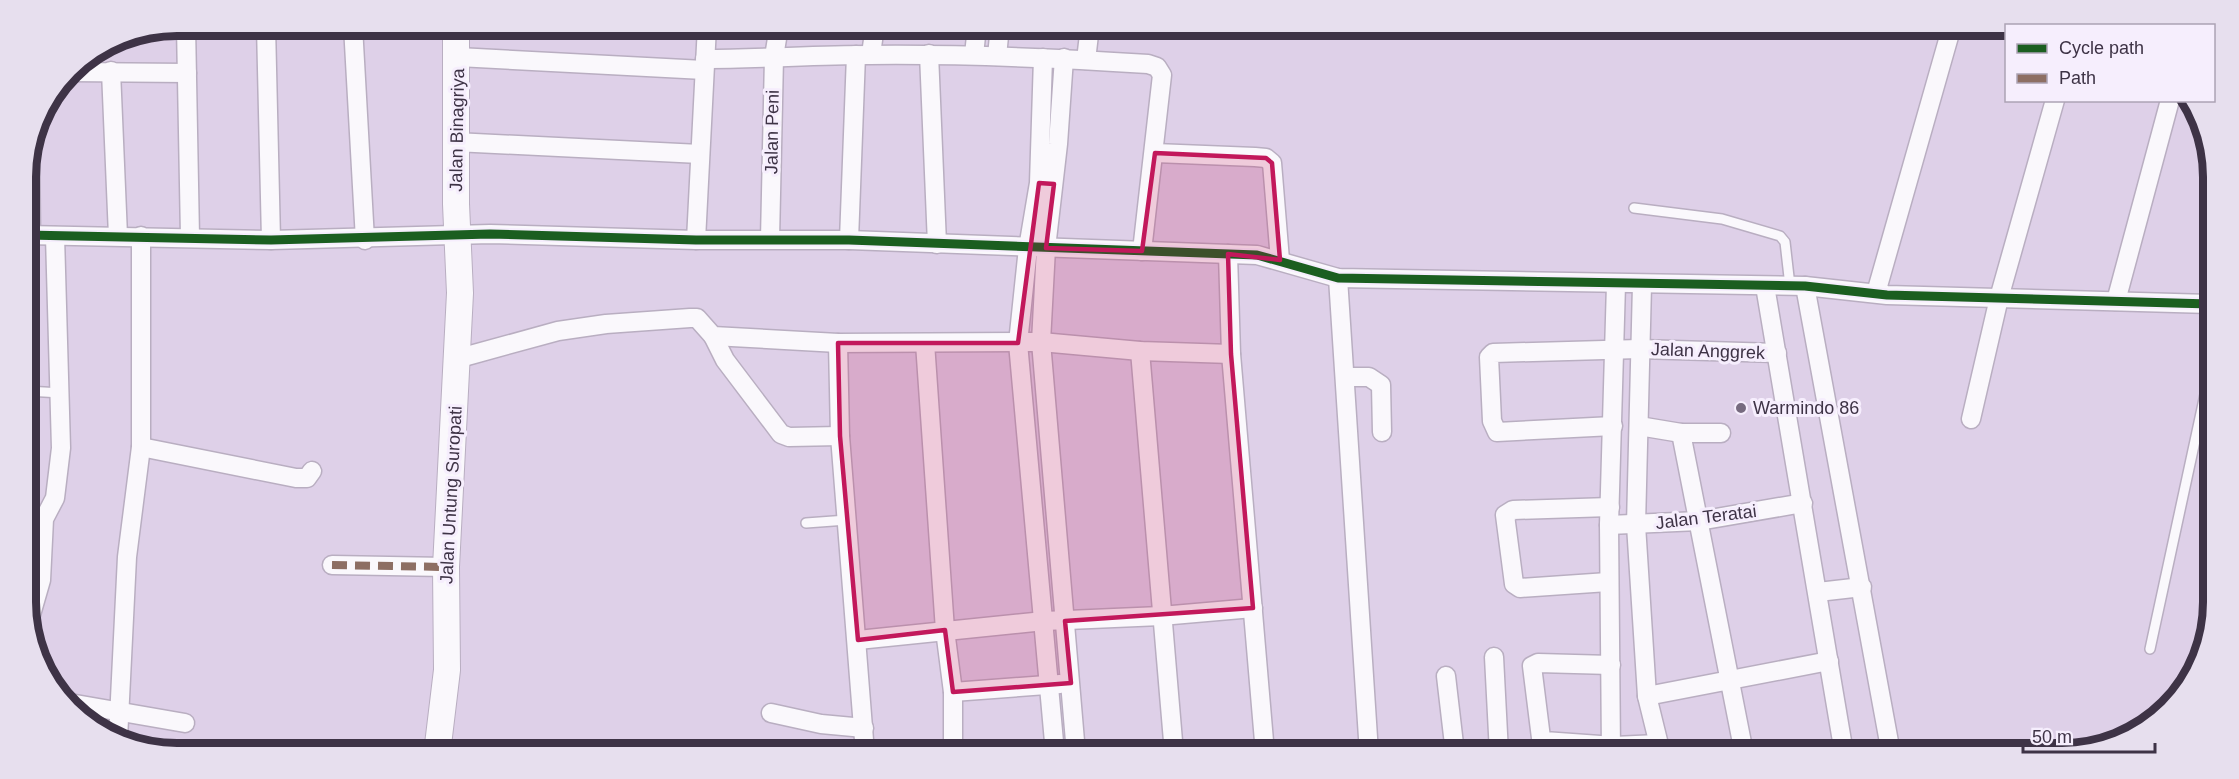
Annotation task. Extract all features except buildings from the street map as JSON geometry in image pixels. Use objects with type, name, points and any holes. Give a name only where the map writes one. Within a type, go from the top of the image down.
[{"type":"street","points":[[186,36],[190,237]]},
{"type":"street","points":[[266,36],[271,240]]},
{"type":"street","points":[[354,36],[365,240]]},
{"type":"street","name":"Jalan Binagriya","points":[[457,36],[455,142],[458,235]]},
{"type":"street","points":[[696,240],[706,36]]},
{"type":"street","name":"Jalan Peni","points":[[770,239],[774,57],[777,36]]},
{"type":"street","points":[[849,240],[864,55],[871,36]]},
{"type":"street","points":[[974,55],[976,36]]},
{"type":"street","points":[[997,56],[999,36]]},
{"type":"street","points":[[1086,60],[1089,36]]},
{"type":"street","points":[[1876,293],[1949,36]]},
{"type":"street","points":[[458,57],[705,65],[774,57],[929,54],[1064,58],[1148,64],[1156,67],[1162,75],[1155,153],[1142,251]]},
{"type":"street","points":[[929,54],[938,244]]},
{"type":"street","points":[[1043,58],[1047,184]]},
{"type":"street","points":[[1054,743],[1018,343],[1037,248],[1064,58]]},
{"type":"street","points":[[111,71],[118,236]]},
{"type":"street","points":[[83,72],[187,73]]},
{"type":"street","points":[[1971,419],[1999,298],[2054,102]]},
{"type":"street","points":[[2116,301],[2169,102]]},
{"type":"street","points":[[455,142],[700,154]]},
{"type":"street","points":[[1155,153],[1255,157],[1266,158],[1272,163],[1280,260]]},
{"type":"street","points":[[36,235],[271,240],[365,240],[458,235],[696,240],[849,240],[1257,255],[1338,278],[1797,286],[1876,293],[2203,304]]},
{"type":"street","name":"Jalan Untung Suropati","points":[[439,743],[447,670],[446,567],[460,293],[458,235]]},
{"type":"street","points":[[36,595],[43,568],[36,518],[55,498],[61,448],[55,236]]},
{"type":"street","points":[[118,730],[124,656],[127,557],[141,447],[141,236]]},
{"type":"street","points":[[1037,248],[1041,342],[1075,743]]},
{"type":"street","points":[[1228,254],[1231,354],[1264,743]]},
{"type":"street","points":[[1338,278],[1368,743]]},
{"type":"street","points":[[1616,284],[1613,426],[1620,521],[1647,696],[1658,743]]},
{"type":"street","points":[[1615,743],[1608,582],[1639,426],[1642,285]]},
{"type":"street","points":[[1765,286],[1842,743]]},
{"type":"street","points":[[1797,286],[1862,587],[1889,743]]},
{"type":"street","points":[[456,359],[558,331],[606,324],[697,318],[713,336],[725,360],[781,434],[789,437],[840,436]]},
{"type":"street","points":[[713,336],[838,343],[1041,342],[1140,351],[1231,354]]},
{"type":"street","points":[[838,343],[840,436],[865,743]]},
{"type":"street","points":[[925,343],[945,630],[953,692],[954,743]]},
{"type":"street","name":"Jalan Anggrek","points":[[1613,426],[1497,432],[1492,421],[1489,357],[1493,354],[1615,349],[1777,353]]},
{"type":"street","points":[[1140,351],[1173,743]]},
{"type":"street","points":[[1346,378],[1369,377],[1381,385],[1382,432]]},
{"type":"street","points":[[1639,426],[1681,433],[1721,433]]},
{"type":"street","points":[[1681,433],[1742,743]]},
{"type":"street","points":[[141,447],[296,478],[307,478],[312,471]]},
{"type":"street","name":"Jalan Teratai","points":[[1608,582],[1520,588],[1514,584],[1512,578],[1505,515],[1513,510],[1620,521],[1699,522],[1803,503]]},
{"type":"street","points":[[332,566],[446,567]]},
{"type":"street","points":[[1818,592],[1862,587]]},
{"type":"street","points":[[858,640],[1044,621],[1161,616],[1253,608]]},
{"type":"street","points":[[1494,657],[1498,743]]},
{"type":"street","points":[[1647,696],[1829,662]]},
{"type":"street","points":[[1564,743],[1544,741],[1541,738],[1532,666],[1538,663],[1611,665]]},
{"type":"street","points":[[1446,676],[1454,743]]},
{"type":"street","points":[[953,692],[1071,682]]},
{"type":"street","points":[[80,704],[185,723]]},
{"type":"street","points":[[771,713],[821,724],[864,728]]},
{"type":"lane","points":[[1634,208],[1722,219],[1780,236],[1785,242],[1797,286]]},
{"type":"lane","points":[[36,392],[61,393]]},
{"type":"lane","points":[[2150,649],[2203,404]]},
{"type":"lane","points":[[806,523],[848,520]]},
{"type":"highlighted area","points":[[1155,153],[1266,158],[1272,163],[1280,260],[1228,254],[1231,354],[1253,608],[1065,621],[1071,683],[953,692],[945,630],[858,640],[840,436],[838,343],[1018,343],[1039,183],[1054,184],[1046,248],[1142,251]]},
{"type":"marked path","points":[[332,565],[446,567]]},
{"type":"cycle path","points":[[36,235],[271,240],[490,234],[696,240],[849,240],[1257,255],[1338,278],[1805,286],[1887,295],[2203,304]]},
{"type":"place","name":"Warmindo 86","points":[[1741,408]]}]
